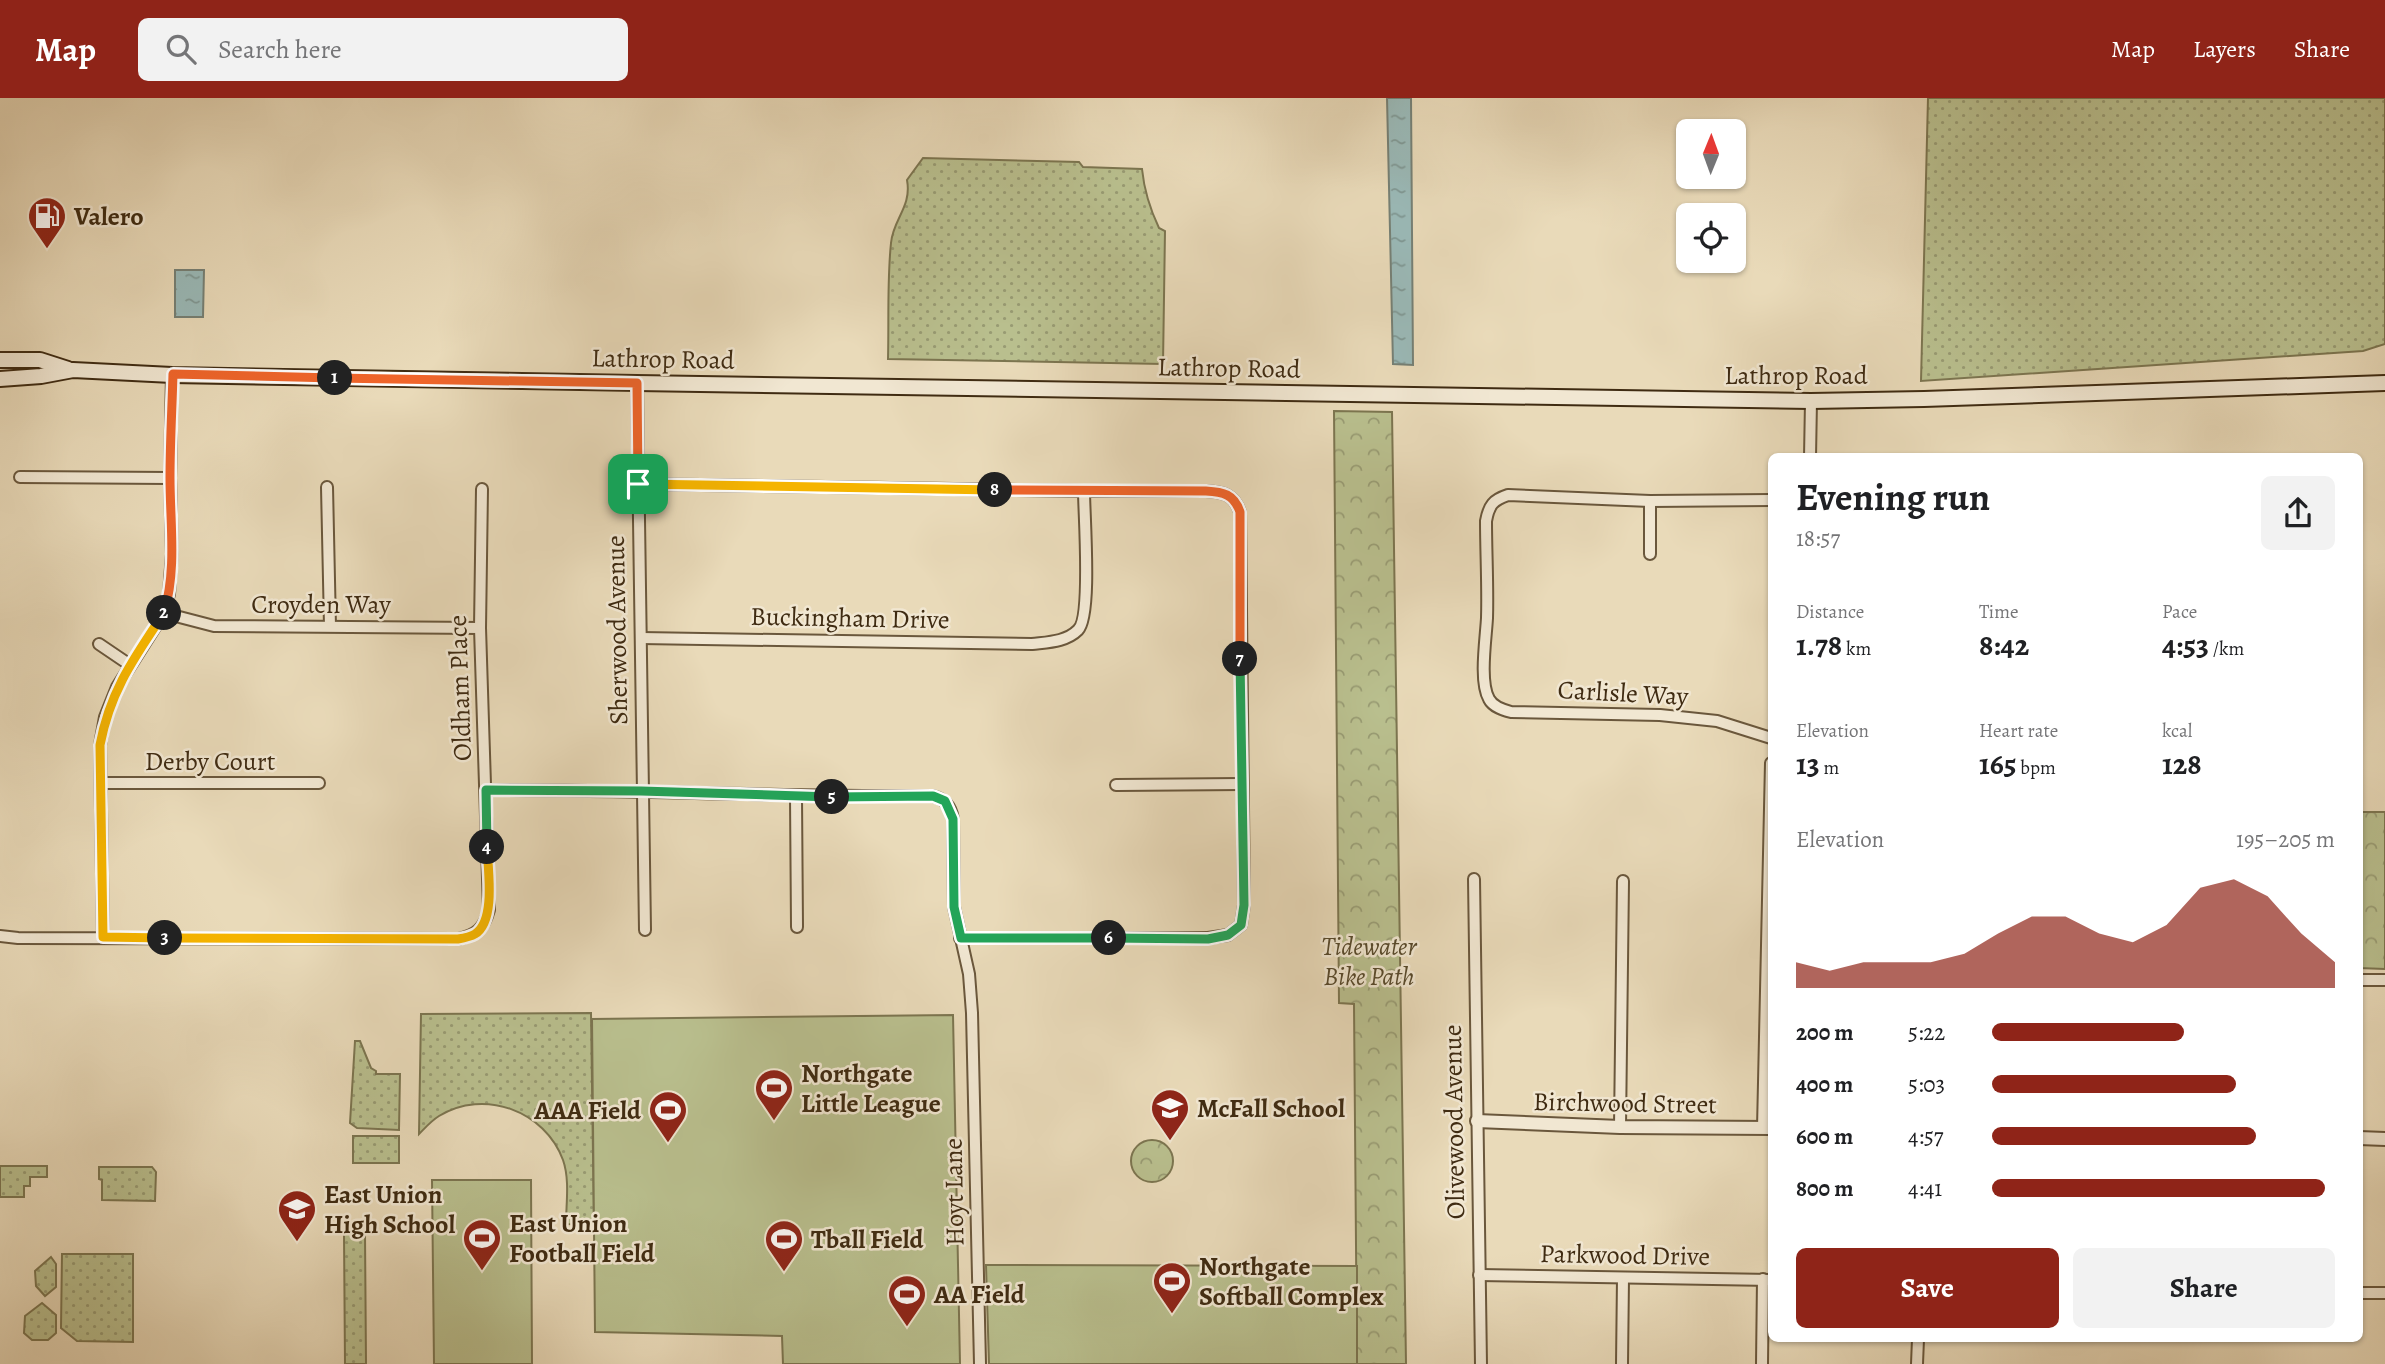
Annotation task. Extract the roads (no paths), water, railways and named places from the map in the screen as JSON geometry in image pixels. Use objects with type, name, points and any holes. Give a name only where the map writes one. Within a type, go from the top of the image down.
[{"type":"main road","name":"Lathrop Road","points":[[0,360],[40,360],[73,370]]},
{"type":"main road","name":"Lathrop Road","points":[[0,379],[73,370],[637,383],[1811,401],[2385,383]]},
{"type":"street","points":[[103,937],[100,745],[105,717],[117,687],[164,613],[169,594],[172,554],[170,478],[173,374]]},
{"type":"street","name":"Sherwood Avenue","points":[[637,383],[645,930]]},
{"type":"street","points":[[1810,453],[1811,401]]},
{"type":"street","points":[[20,477],[170,478]]},
{"type":"street","points":[[638,484],[1206,491],[1225,493],[1236,501],[1240,512],[1243,918],[1235,931],[1208,939],[961,938]]},
{"type":"street","points":[[327,487],[330,625]]},
{"type":"street","name":"Oldham Place","points":[[0,936],[444,939],[472,936],[486,922],[488,910],[480,628],[482,489]]},
{"type":"street","name":"Buckingham Drive","points":[[641,638],[1032,644],[1068,638],[1080,628],[1086,604],[1084,491]]},
{"type":"street","name":"Carlisle Way","points":[[1650,501],[1508,495],[1491,503],[1486,521],[1485,685],[1490,701],[1511,712],[1660,715],[1717,722],[1768,737]]},
{"type":"street","points":[[1650,554],[1650,501],[1768,500]]},
{"type":"street","name":"Croyden Way","points":[[164,613],[214,626],[480,628]]},
{"type":"street","points":[[99,644],[130,665]]},
{"type":"street","name":"Derby Court","points":[[101,783],[319,783]]},
{"type":"street","points":[[1116,785],[1242,783]]},
{"type":"street","name":"Hoyt Lane","points":[[486,790],[641,791],[796,797],[933,796],[945,801],[952,811],[954,907],[969,974],[972,1013],[980,1364]]},
{"type":"street","points":[[796,797],[797,927]]},
{"type":"street","name":"Olivewood Avenue","points":[[1474,879],[1481,1364]]},
{"type":"street","points":[[1620,1127],[1623,881]]},
{"type":"street","points":[[2363,980],[2385,980]]},
{"type":"street","points":[[1767,1128],[1768,1037]]},
{"type":"street","name":"Birchwood Street","points":[[1477,1121],[1620,1127],[1767,1128]]},
{"type":"street","points":[[2363,1138],[2385,1139]]},
{"type":"street","name":"Parkwood Drive","points":[[1479,1275],[1767,1280]]},
{"type":"street","points":[[1622,1278],[1622,1364]]},
{"type":"street","points":[[1762,1364],[1767,1280]]},
{"type":"street","points":[[2363,1293],[2385,1293]]},
{"type":"street","points":[[1917,1342],[1917,1364]]},
{"type":"water","points":[[1387,98],[1411,98],[1413,365],[1393,364]]},
{"type":"water","points":[[175,270],[204,270],[203,317],[175,317]]},
{"type":"place","name":"Valero","points":[[47,250]]},
{"type":"place","name":"Northgate Little League","points":[[774,1122]]},
{"type":"place","name":"McFall School","points":[[1170,1142]]},
{"type":"place","name":"AAA Field","points":[[668,1144]]},
{"type":"place","name":"East Union High School","points":[[297,1243]]},
{"type":"place","name":"East Union Football Field","points":[[482,1272]]},
{"type":"place","name":"Tball Field","points":[[784,1273]]},
{"type":"place","name":"Northgate Softball Complex","points":[[1172,1315]]},
{"type":"place","name":"AA Field","points":[[907,1328]]},
{"type":"park label","name":"Tidewater Bike Path","points":[[1369,961]]}]
